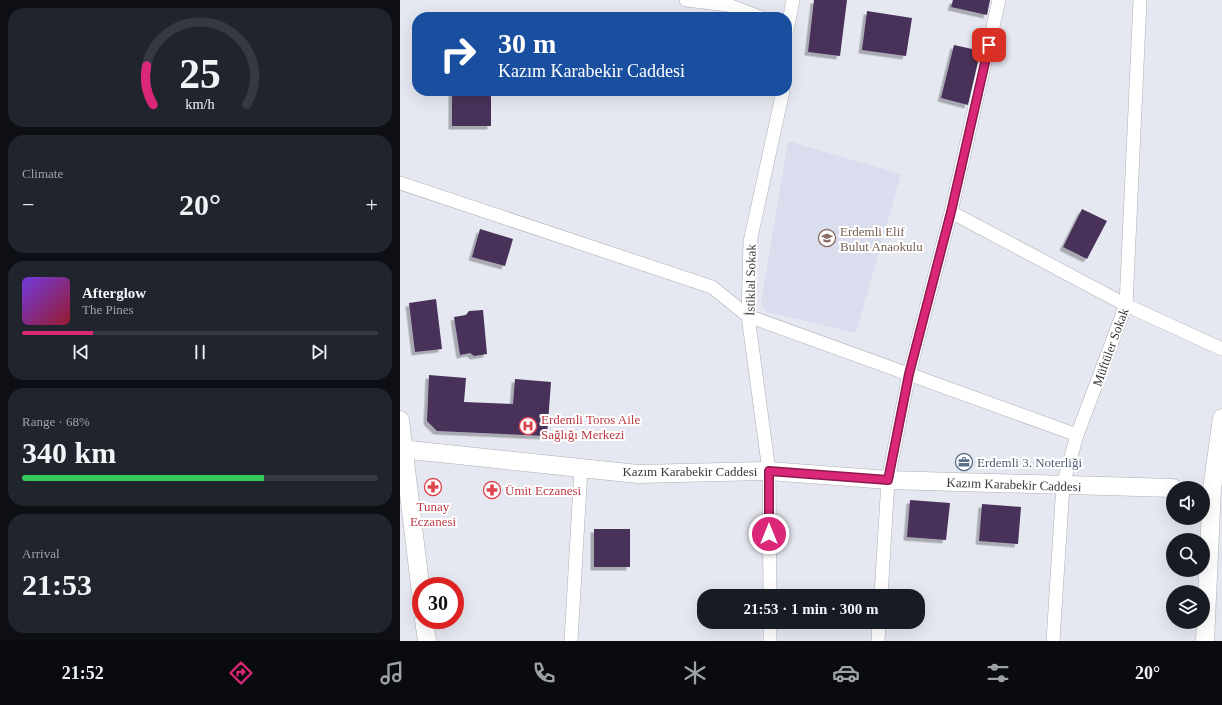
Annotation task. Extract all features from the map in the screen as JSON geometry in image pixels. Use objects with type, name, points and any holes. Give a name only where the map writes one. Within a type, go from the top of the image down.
[{"type":"street","points":[[686,0],[728,5],[747,12]]},
{"type":"street","points":[[791,12],[793,0]]},
{"type":"street","points":[[881,589],[888,480],[909,374],[951,212],[999,0]]},
{"type":"street","name":"Müftüler Sokak","points":[[1053,641],[1063,485],[1077,434],[1126,304],[1140,0]]},
{"type":"street","name":"İstiklal Sokak","points":[[770,589],[769,471],[748,316],[750,242],[782,96]]},
{"type":"street","points":[[400,183],[712,287],[748,316],[1077,434]]},
{"type":"street","points":[[951,212],[1126,304],[1222,349]]},
{"type":"street","points":[[1205,641],[1212,489],[1222,418]]},
{"type":"street","points":[[400,420],[402,449],[419,577]]},
{"type":"street","name":"Kazım Karabekir Caddesi","points":[[402,449],[638,474],[769,471],[888,480],[1166,488]]},
{"type":"street","points":[[571,641],[581,468]]},
{"type":"street","points":[[425,629],[427,641]]},
{"type":"street","points":[[770,629],[770,641]]},
{"type":"street","points":[[878,641],[879,629]]},
{"type":"shaded area","name":"Erdemli Elif Bulut Anaokulu","points":[[788,141],[901,174],[856,333],[767,312],[761,303]]},
{"type":"building","points":[[814,0],[847,0],[840,56],[808,52]]},
{"type":"building","points":[[953,0],[990,0],[987,15],[951,7]]},
{"type":"building","points":[[867,11],[912,18],[906,56],[862,50]]},
{"type":"building","points":[[954,45],[981,51],[968,105],[941,98]]},
{"type":"building","points":[[452,96],[491,96],[491,126],[452,126]]},
{"type":"building","points":[[1082,209],[1107,221],[1087,259],[1063,247]]},
{"type":"building","points":[[480,229],[513,239],[505,266],[472,257]]},
{"type":"building","points":[[436,299],[442,349],[415,352],[409,303]]},
{"type":"building","points":[[483,310],[487,354],[474,356],[470,353],[460,355],[454,317],[466,315],[469,311]]},
{"type":"building","points":[[429,375],[466,378],[464,402],[513,404],[515,379],[551,382],[547,436],[437,431],[427,421]]},
{"type":"building","points":[[910,500],[950,503],[946,540],[907,537]]},
{"type":"building","points":[[982,504],[1021,507],[1018,544],[979,541]]},
{"type":"building","points":[[594,529],[630,529],[630,567],[594,567]]},
{"type":"place","name":"Erdemli Elif Bulut Anaokulu","points":[[827,238]]},
{"type":"place","name":"Erdemli Toros Aile Sağlığı Merkezi","points":[[528,426]]},
{"type":"place","name":"Erdemli 3. Noterliği","points":[[964,462]]},
{"type":"place","name":"Tunay Eczanesi","points":[[433,487]]},
{"type":"place","name":"Ümit Eczanesi","points":[[492,490]]},
{"type":"route","points":[[769,534],[769,471],[888,480],[909,374],[951,212],[989,45]]}]
